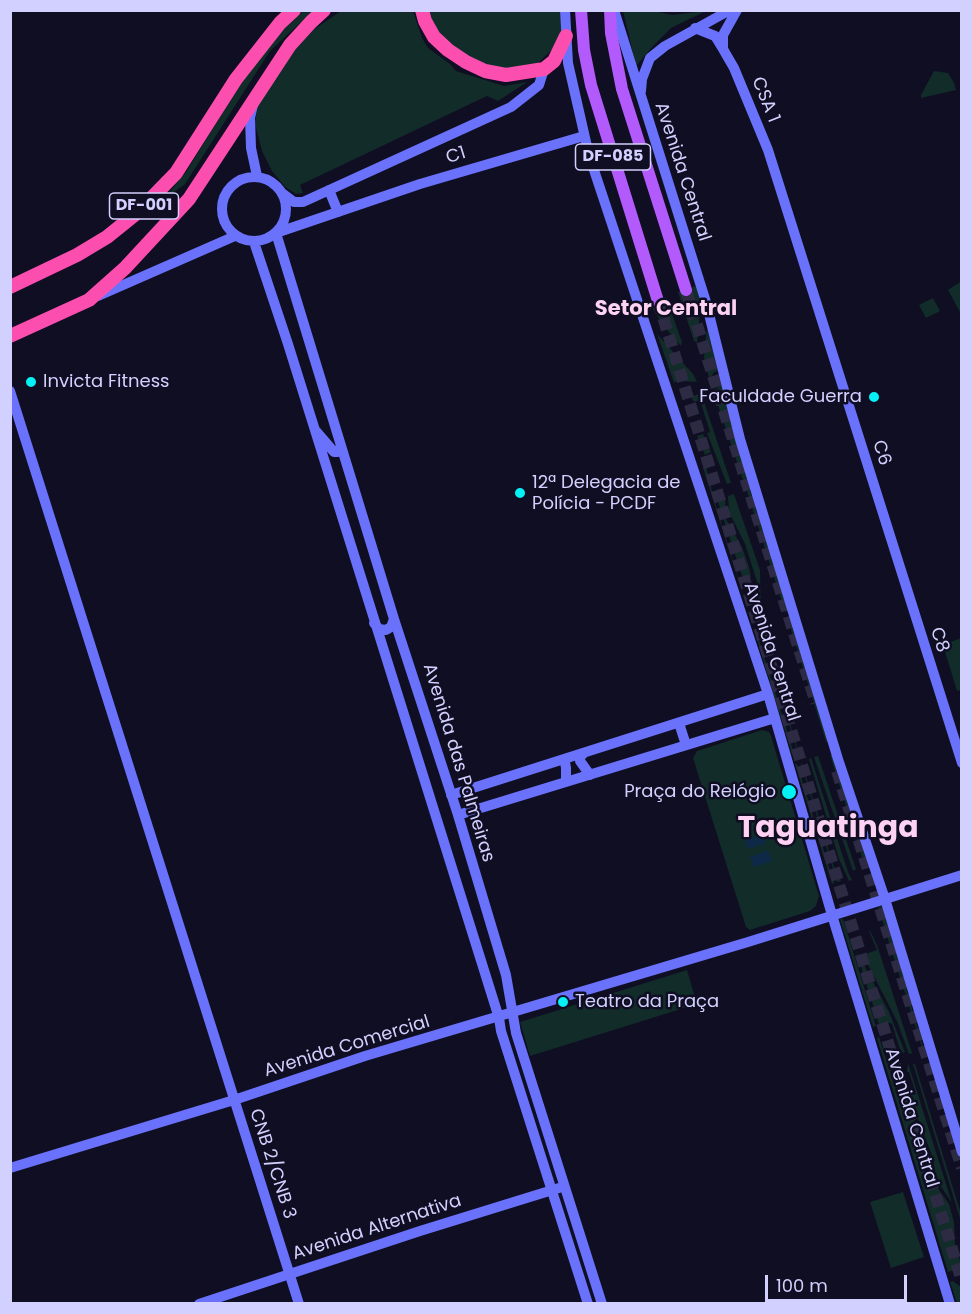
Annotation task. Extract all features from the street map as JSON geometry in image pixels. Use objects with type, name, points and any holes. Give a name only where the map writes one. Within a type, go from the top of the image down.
[{"type":"highway","points":[[236,79],[279,10]]},
{"type":"highway","name":"DF-001","points":[[10,287],[77,255],[107,237],[138,212],[176,173],[236,79],[280,23],[294,10]]},
{"type":"highway","name":"DF-001","points":[[10,336],[89,300],[125,268],[189,199],[290,45],[324,10]]},
{"type":"highway","points":[[422,10],[434,37],[448,50],[485,71],[506,75],[544,69],[554,61],[566,36]]},
{"type":"main road","name":"Avenida Central","points":[[565,10],[568,63],[584,136],[776,718],[950,1304]]},
{"type":"main road","name":"DF-085","points":[[580,10],[584,50],[591,85],[658,301]]},
{"type":"main road","name":"Avenida Central","points":[[612,10],[706,302],[740,439],[881,900],[962,1152]]},
{"type":"main road","name":"DF-085","points":[[612,10],[611,33],[622,88],[686,290]]},
{"type":"main road","points":[[641,98],[642,79],[651,58],[665,46],[730,10]]},
{"type":"main road","points":[[723,48],[723,35],[737,10]]},
{"type":"main road","name":"CSA 1","points":[[695,28],[715,36],[734,68],[768,150],[822,320]]},
{"type":"main road","points":[[282,193],[286,214],[276,233],[266,240],[254,242],[244,240],[235,236],[225,225],[221,211],[223,197],[231,185],[243,178],[257,176],[272,181],[294,202],[303,202],[511,107],[539,85],[544,69]]},
{"type":"main road","points":[[254,103],[250,118],[257,176]]},
{"type":"main road","name":"C1","points":[[276,233],[420,184],[584,136]]},
{"type":"main road","points":[[330,190],[338,212]]},
{"type":"main road","name":"Avenida das Palmeiras","points":[[276,233],[394,618],[458,815],[508,986],[514,1027],[602,1304]]},
{"type":"main road","points":[[89,300],[235,236]]},
{"type":"main road","name":"Avenida das Palmeiras","points":[[254,242],[588,1304]]},
{"type":"main road","points":[[273,297],[275,289],[283,286],[295,295]]},
{"type":"main road","name":"C6","points":[[822,320],[908,596]]},
{"type":"main road","name":"CNB 2/CNB 3","points":[[10,391],[299,1304]]},
{"type":"main road","points":[[312,426],[334,452],[338,452],[341,446]]},
{"type":"main road","points":[[350,542],[352,534],[358,531],[370,538]]},
{"type":"main road","name":"C8","points":[[908,596],[962,764]]},
{"type":"main road","points":[[374,624],[379,629],[386,630],[391,627],[394,618]]},
{"type":"main road","points":[[451,795],[768,694]]},
{"type":"main road","points":[[406,726],[407,720],[416,714],[427,717]]},
{"type":"main road","points":[[458,815],[776,718]]},
{"type":"main road","points":[[679,723],[686,745]]},
{"type":"main road","points":[[584,753],[580,761],[590,775]]},
{"type":"main road","points":[[561,760],[566,768],[566,782]]},
{"type":"main road","points":[[836,914],[962,875]]},
{"type":"main road","name":"Avenida Comercial","points":[[10,1168],[234,1100],[365,1056],[499,1018],[836,914]]},
{"type":"main road","points":[[471,930],[481,931],[490,923]]},
{"type":"main road","name":"Avenida Alternativa","points":[[199,1304],[565,1186]]},
{"type":"green space","points":[[303,11],[313,11],[270,51],[185,184],[163,200],[186,172],[263,49]]},
{"type":"green space","points":[[341,11],[413,11],[422,38],[428,48],[456,71],[504,86],[527,82],[498,101],[487,96],[300,185],[303,193],[296,194],[285,187],[272,171],[262,151],[255,124],[258,102],[289,54],[316,28]]},
{"type":"green space","points":[[428,11],[560,11],[562,28],[557,45],[538,63],[526,68],[497,71],[452,49],[431,23]]},
{"type":"green space","points":[[623,11],[654,11],[672,15],[706,11],[671,28],[636,66]]},
{"type":"green space","points":[[934,71],[948,73],[956,90],[921,98],[921,95]]},
{"type":"green space","points":[[960,282],[962,284],[961,314],[948,290]]},
{"type":"green space","points":[[696,286],[700,297],[697,343],[694,341],[678,292]]},
{"type":"green space","points":[[666,297],[682,342],[681,346],[662,324],[649,302]]},
{"type":"green space","points":[[933,298],[940,311],[926,318],[919,305]]},
{"type":"green space","points":[[707,327],[718,371],[714,372],[710,379],[704,357]]},
{"type":"green space","points":[[657,334],[693,374],[697,382],[677,381],[674,383]]},
{"type":"green space","points":[[721,381],[747,478],[743,480],[713,390],[718,388]]},
{"type":"green space","points":[[701,393],[731,483],[727,484],[707,433],[710,432],[700,400],[694,402],[691,397]]},
{"type":"green space","points":[[703,434],[711,452],[705,455],[697,436]]},
{"type":"green space","points":[[706,466],[713,496],[752,623],[703,468]]},
{"type":"green space","points":[[750,490],[788,611],[785,612],[747,491]]},
{"type":"green space","points":[[734,494],[760,570],[761,619],[758,612],[759,588],[745,544],[729,512],[728,496]]},
{"type":"green space","points":[[725,497],[726,519],[742,547],[751,577],[743,579],[717,499]]},
{"type":"green space","points":[[791,622],[828,741],[826,742],[789,623]]},
{"type":"green space","points":[[755,633],[757,633],[794,754],[792,754]]},
{"type":"green space","points":[[961,638],[961,690],[957,691],[943,645]]},
{"type":"green space","points":[[770,659],[799,753],[769,661]]},
{"type":"green space","name":"Praça do Relógio","points":[[762,730],[769,732],[771,736],[819,896],[816,906],[810,911],[750,930],[746,927],[693,758],[697,751]]},
{"type":"green space","points":[[830,755],[832,755],[870,865],[865,867]]},
{"type":"green space","points":[[818,756],[856,869],[853,871],[814,757]]},
{"type":"green space","points":[[811,758],[852,880],[849,881],[839,859],[809,759]]},
{"type":"green space","points":[[802,763],[834,867],[841,881],[837,882]]},
{"type":"green space","points":[[795,764],[797,764],[834,883],[832,884]]},
{"type":"green space","points":[[883,906],[924,1050],[923,1051],[878,907]]},
{"type":"green space","points":[[840,919],[843,919],[876,1026],[873,1027]]},
{"type":"green space","points":[[869,931],[877,945],[912,1053],[909,1054],[897,1021],[863,955],[877,950]]},
{"type":"green space","points":[[856,950],[889,1012],[905,1052],[901,1053],[892,1024],[887,1022],[879,1025]]},
{"type":"green space","points":[[687,970],[697,1004],[530,1056],[520,1022]]},
{"type":"green space","points":[[879,1037],[899,1099],[905,1097],[930,1159],[932,1180],[949,1204],[954,1222],[955,1245],[961,1264],[960,1268],[948,1272],[877,1038]]},
{"type":"green space","points":[[908,1063],[952,1203],[936,1179],[933,1158],[909,1096],[916,1094],[909,1072],[907,1072]]},
{"type":"green space","points":[[913,1064],[915,1064],[961,1214],[961,1222]]},
{"type":"green space","points":[[903,1192],[924,1257],[891,1268],[870,1202]]},
{"type":"green space","points":[[953,1281],[961,1287],[961,1303],[957,1303],[950,1282]]},
{"type":"water","points":[[763,833],[766,843],[748,849],[745,840]]},
{"type":"water","points":[[768,851],[772,861],[754,867],[750,857]]},
{"type":"tunnel","points":[[686,290],[816,703]]},
{"type":"tunnel","points":[[658,301],[962,1281]]},
{"type":"tunnel","points":[[837,771],[962,1168]]},
{"type":"place","name":"Invicta Fitness","points":[[31,382]]},
{"type":"place","name":"Faculdade Guerra","points":[[874,397]]},
{"type":"place","name":"12ª Delegacia de Polícia - PCDF","points":[[520,493]]},
{"type":"place","name":"Praça do Relógio","points":[[789,792]]},
{"type":"place","name":"Teatro da Praça","points":[[563,1002]]},
{"type":"district","name":"Setor Central","points":[[666,310]]},
{"type":"district","name":"Taguatinga","points":[[828,829]]}]
